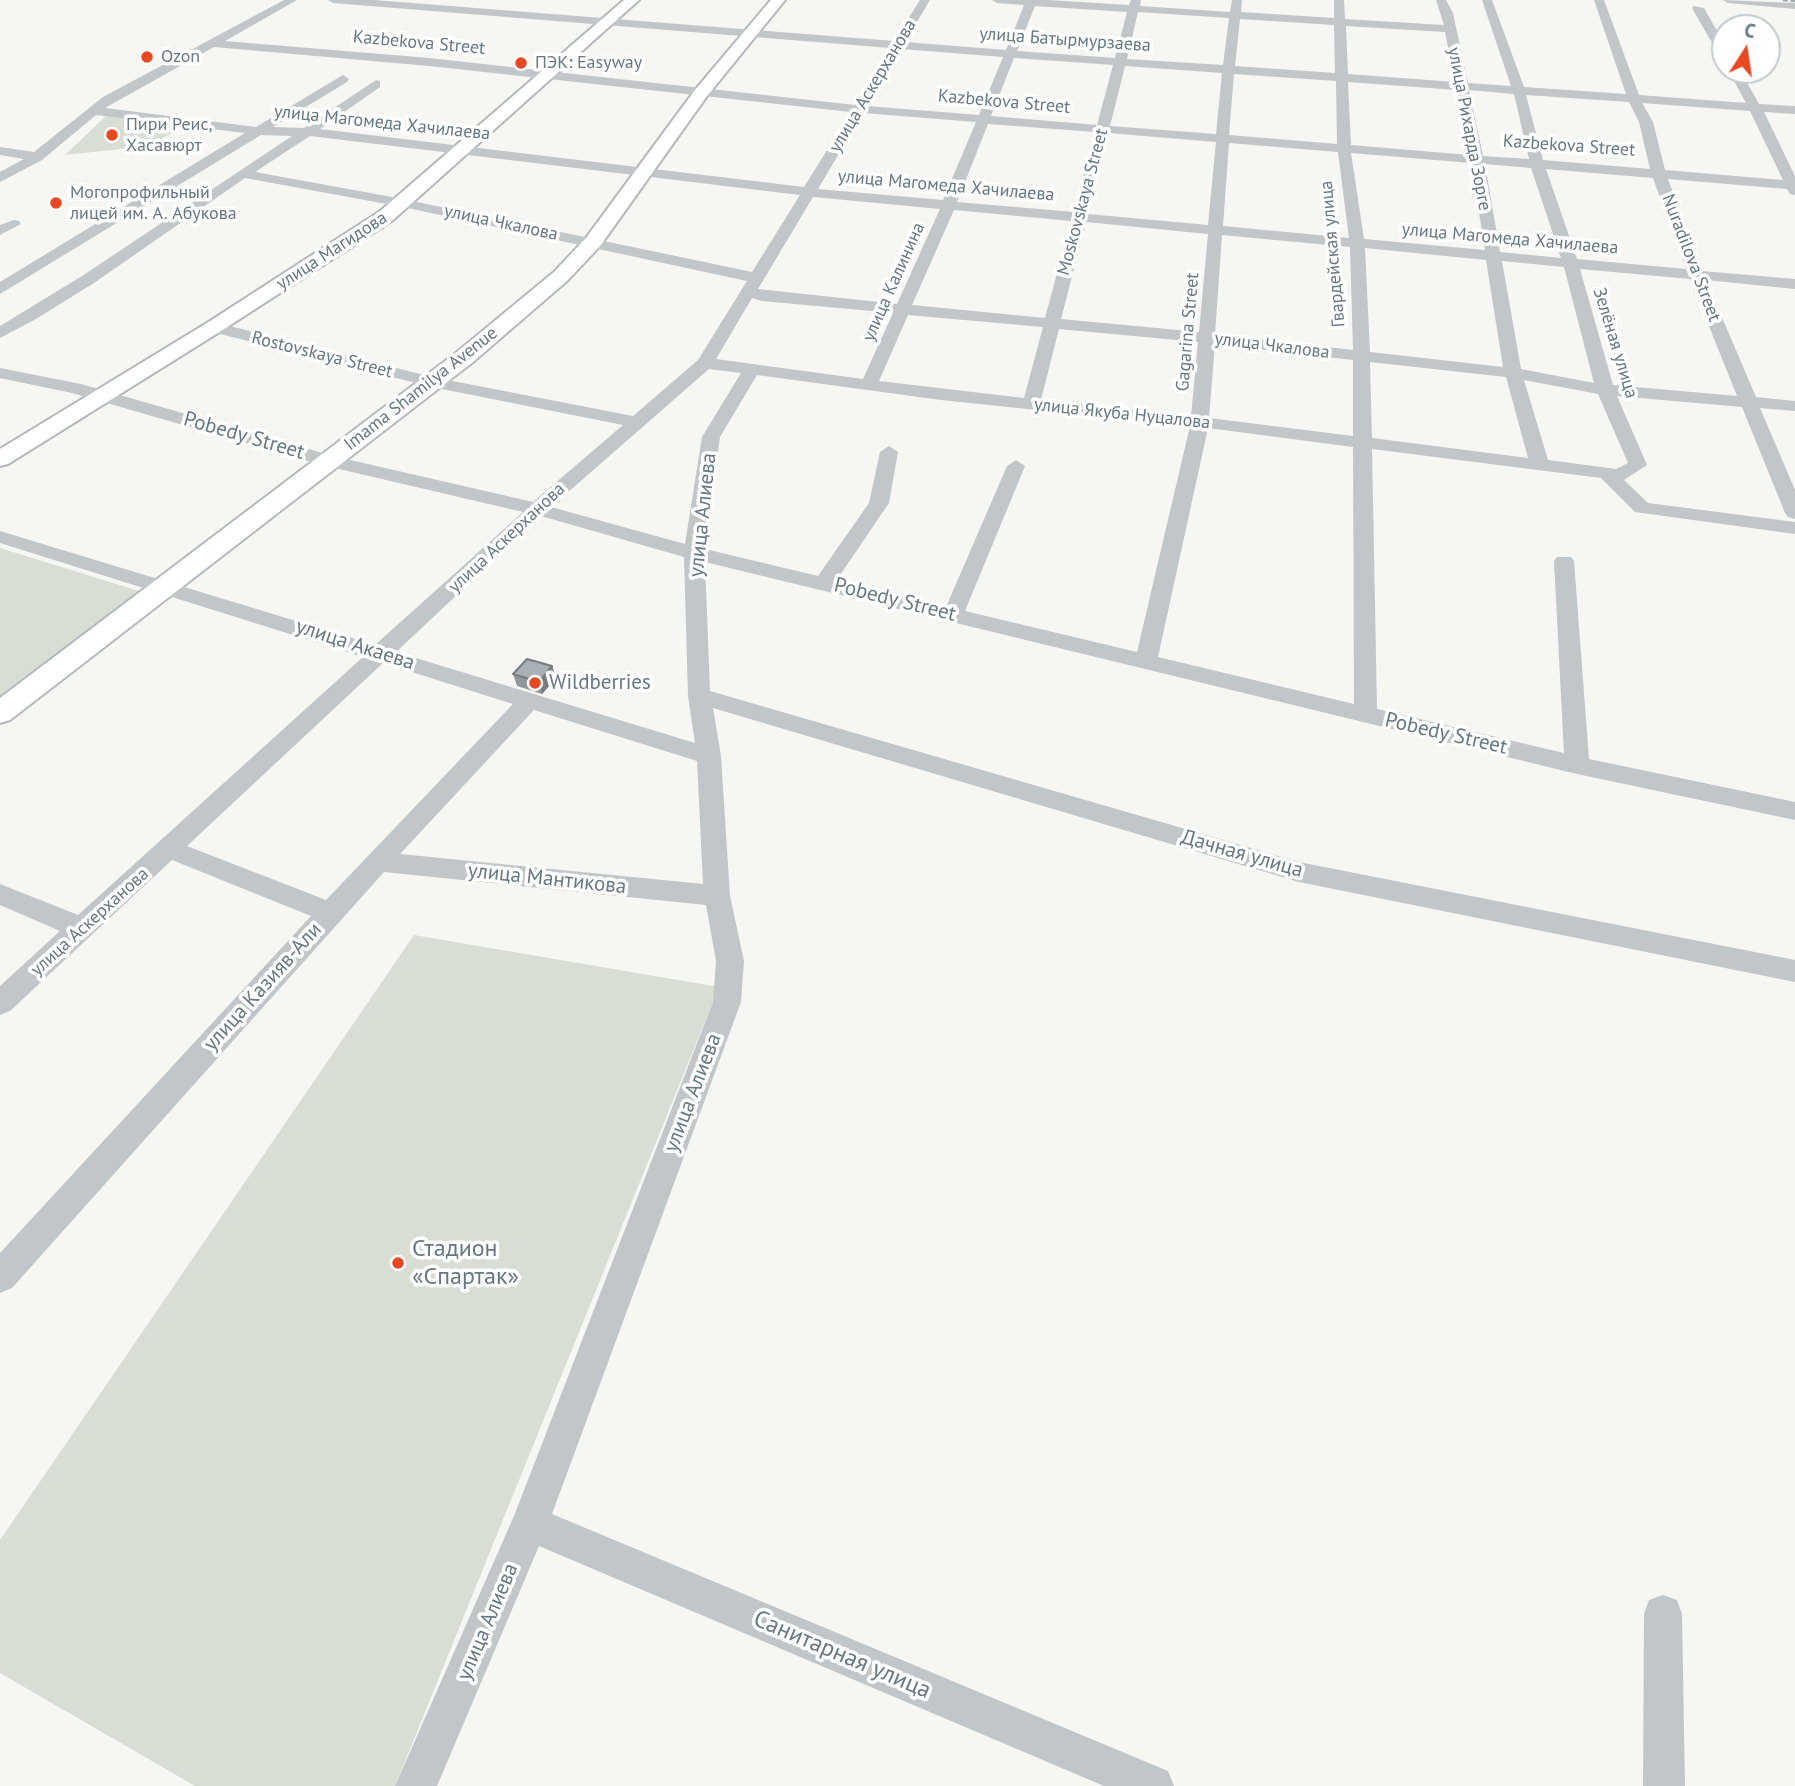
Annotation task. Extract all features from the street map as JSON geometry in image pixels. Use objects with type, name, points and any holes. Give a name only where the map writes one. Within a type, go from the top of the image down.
[{"type":"main road","name":"улица Магидова","points":[[0,459],[214,327],[403,203],[548,75],[598,22],[613,0]]},
{"type":"main road","name":"улица Магидова","points":[[292,254],[379,199],[528,73],[632,0]]},
{"type":"main road","name":"Imama Shamilya Avenue","points":[[0,713],[432,382],[561,276],[593,242],[640,173],[701,93],[778,0]]},
{"type":"main road","points":[[54,401],[98,374]]},
{"type":"street","points":[[0,178],[37,158],[107,100],[292,0]]},
{"type":"street","name":"улица Батырмурзаева","points":[[333,0],[1011,54],[1795,110]]},
{"type":"street","points":[[407,19],[435,0]]},
{"type":"street","name":"улица Аскерханова","points":[[0,1003],[537,509],[705,363],[925,0]]},
{"type":"street","points":[[997,0],[1236,8],[1341,22],[1450,29]]},
{"type":"street","name":"Гвардейская улица","points":[[1339,0],[1344,148],[1357,244],[1362,356],[1366,715]]},
{"type":"street","name":"улица Рихарда Зорге","points":[[1441,0],[1450,29],[1477,158],[1513,373],[1539,464]]},
{"type":"street","name":"Зелёная улица","points":[[1487,0],[1519,90],[1537,164],[1572,264],[1605,390],[1638,465],[1619,475],[1608,475]]},
{"type":"street","name":"Nuradilova Street","points":[[1599,0],[1633,97],[1646,122],[1658,172],[1696,275],[1795,513]]},
{"type":"street","points":[[1728,0],[1795,6]]},
{"type":"street","name":"улица Калинина","points":[[869,385],[948,206],[1032,1]]},
{"type":"street","name":"Moskovskaya Street","points":[[1031,404],[1135,4]]},
{"type":"street","name":"Gagarina Street","points":[[1146,661],[1200,422],[1228,70],[1236,8]]},
{"type":"street","points":[[1698,8],[1711,31]]},
{"type":"street","name":"Kazbekova Street","points":[[210,43],[548,75],[857,109],[1658,172],[1794,187]]},
{"type":"street","points":[[0,289],[343,79]]},
{"type":"street","points":[[5,327],[138,248],[376,84]]},
{"type":"street","points":[[1742,84],[1794,187]]},
{"type":"street","name":"улица Магомеда Хачилаева","points":[[95,111],[257,131],[310,132],[442,146],[808,192],[1795,284]]},
{"type":"street","points":[[0,151],[37,158]]},
{"type":"street","name":"улица Чкалова","points":[[244,174],[593,242],[753,284],[762,296],[1207,338],[1513,373],[1605,390],[1795,406]]},
{"type":"street","name":"Rostovskaya Street","points":[[214,327],[432,382],[637,422]]},
{"type":"street","name":"улица Якуба Нуцалова","points":[[705,363],[869,385],[1539,464]]},
{"type":"street","name":"улица Алиева","points":[[416,1786],[530,1523],[727,1002],[730,961],[717,896],[709,756],[699,696],[694,554],[711,437],[752,369]]},
{"type":"street","name":"Pobedy Street","points":[[0,373],[75,388],[329,461],[537,509],[694,554],[1577,765],[1795,811]]},
{"type":"street","points":[[824,583],[879,503],[888,452]]},
{"type":"street","points":[[1539,464],[1608,475],[1642,508],[1795,528]]},
{"type":"street","points":[[953,614],[1016,466]]},
{"type":"street","name":"улица Акаева","points":[[0,537],[709,756]]},
{"type":"street","points":[[1564,561],[1577,765]]},
{"type":"street","name":"Дачная улица","points":[[699,696],[1299,872],[1795,971]]},
{"type":"street","name":"улица Казияв-Али","points":[[0,1277],[331,913],[530,700]]},
{"type":"street","points":[[169,849],[331,913]]},
{"type":"street","name":"улица Мантикова","points":[[378,862],[717,896]]},
{"type":"street","points":[[0,894],[83,929]]},
{"type":"street","name":"Санитарная улица","points":[[530,1523],[1153,1786]]},
{"type":"street","points":[[1663,1614],[1664,1786]]},
{"type":"shaded area","points":[[108,114],[188,124],[149,146],[65,155]]},
{"type":"shaded area","points":[[0,548],[139,591],[0,698]]},
{"type":"shaded area","name":"Стадион «Спартак»","points":[[414,935],[719,987],[395,1786],[195,1786],[0,1673],[0,1540]]},
{"type":"building","points":[[527,659],[552,666],[539,682],[513,674]]},
{"type":"railway","points":[[1783,0],[1795,1]]},
{"type":"place","name":"Ozon","points":[[147,57]]},
{"type":"place","name":"ПЭК: Easyway","points":[[521,63]]},
{"type":"place","name":"Пири Реис, Хасавюрт","points":[[112,135]]},
{"type":"place","name":"Могопрофильный лицей им. А. Абукова","points":[[56,203]]},
{"type":"place","name":"Wildberries","points":[[535,683]]},
{"type":"place","name":"Стадион «Спартак»","points":[[398,1263]]}]
